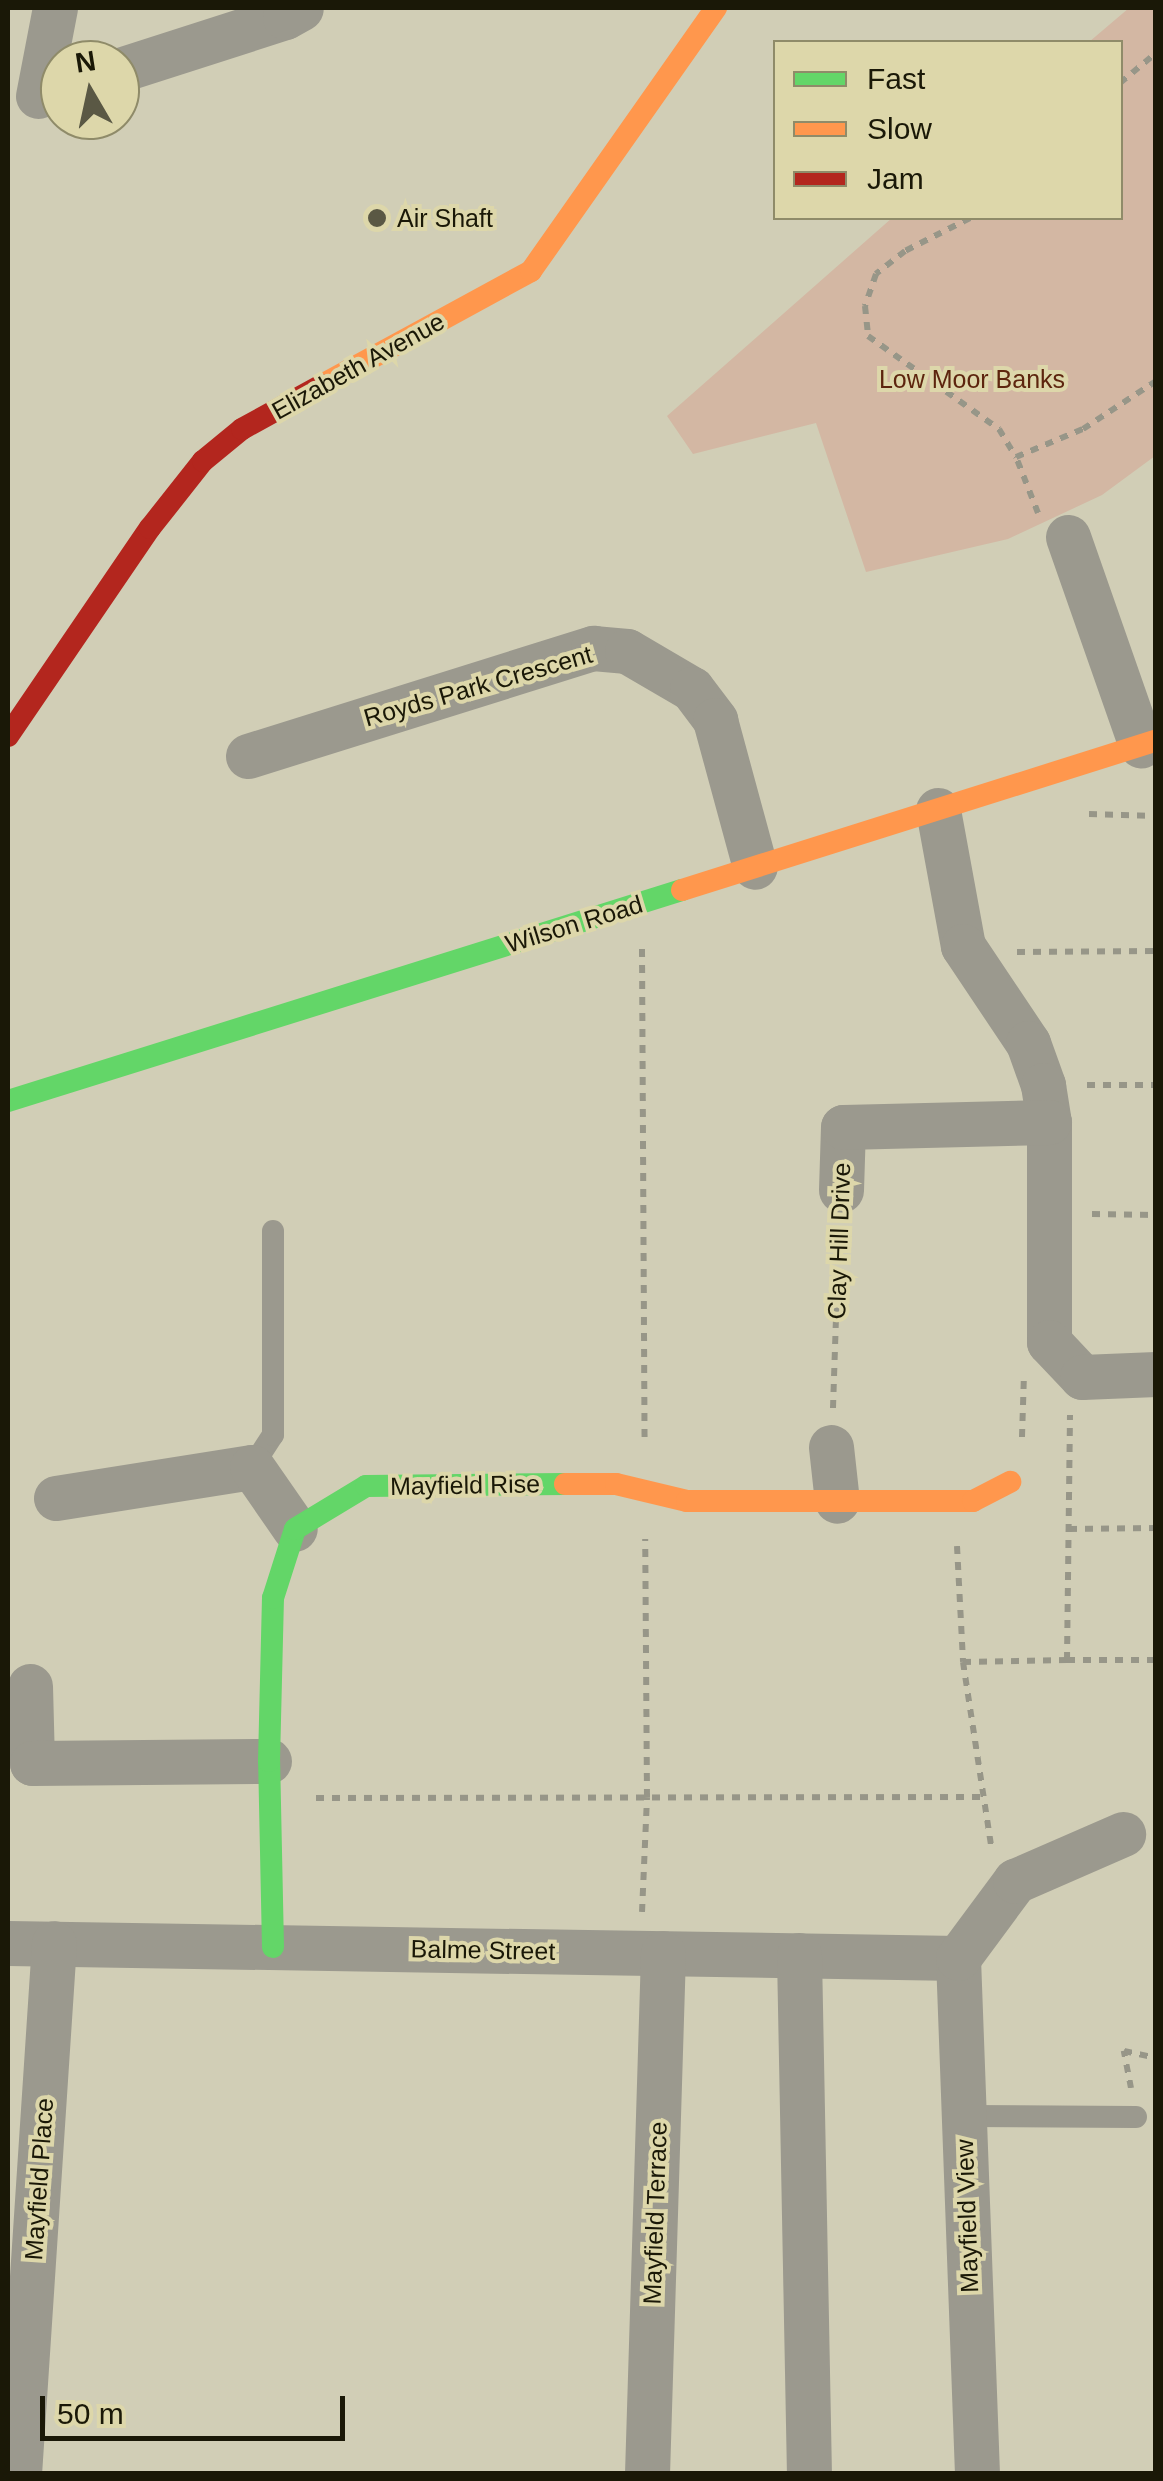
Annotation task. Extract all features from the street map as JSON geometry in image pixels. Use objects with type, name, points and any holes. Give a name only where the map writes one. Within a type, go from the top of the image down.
[{"type":"street","points":[[35,97],[55,8]]},
{"type":"street","points":[[140,64],[285,17],[301,8]]},
{"type":"street","name":"Elizabeth Avenue","points":[[8,736],[150,528],[202,461],[242,429],[531,271],[716,8]]},
{"type":"street","name":"Wilson Road","points":[[8,1101],[1148,743],[1068,537]]},
{"type":"street","name":"Royds Park Crescent","points":[[248,756],[593,648],[627,651],[692,688],[716,720],[755,867]]},
{"type":"street","points":[[938,810],[950,890],[967,952],[1028,1043],[1046,1103],[1060,1352],[1082,1377],[1156,1374]]},
{"type":"street","name":"Clay Hill Drive","points":[[840,1190],[842,1128],[1046,1103]]},
{"type":"street","points":[[831,1446],[837,1501]]},
{"type":"street","points":[[56,1498],[252,1466],[295,1529],[273,1598],[269,1779],[273,1947]]},
{"type":"street","points":[[645,1491],[687,1501],[973,1501],[1010,1482]]},
{"type":"street","name":"Mayfield Rise","points":[[295,1529],[366,1486],[616,1484],[645,1491]]},
{"type":"street","points":[[30,1686],[32,1764],[269,1779]]},
{"type":"street","points":[[958,1958],[1016,1881],[1123,1834]]},
{"type":"street","name":"Balme Street","points":[[8,1943],[958,1958]]},
{"type":"street","name":"Mayfield Place","points":[[19,2474],[20,2264],[54,1944]]},
{"type":"street","name":"Mayfield Terrace","points":[[647,2474],[651,1953]]},
{"type":"street","points":[[800,1955],[809,2474]]},
{"type":"street","name":"Mayfield View","points":[[958,1958],[977,2474]]},
{"type":"lane","points":[[252,1466],[272,1435],[273,1231]]},
{"type":"lane","points":[[964,2116],[1136,2117]]},
{"type":"path","points":[[1123,80],[1156,53]]},
{"type":"path","points":[[966,220],[905,251],[876,274],[865,306],[868,336],[999,430],[1016,457],[1042,525],[1068,537]]},
{"type":"path","points":[[1016,457],[1083,428],[1156,380]]},
{"type":"path","points":[[641,903],[651,1953]]},
{"type":"path","points":[[967,952],[1156,951]]},
{"type":"path","points":[[1046,1103],[1156,1085]]},
{"type":"path","name":"Clay Hill Drive","points":[[831,1446],[840,1190]]},
{"type":"path","points":[[1050,1213],[1156,1215]]},
{"type":"path","points":[[1010,1482],[1024,1430],[1024,1376],[1060,1352]]},
{"type":"path","points":[[1060,1352],[1069,1529],[1068,1660]]},
{"type":"path","points":[[954,1501],[963,1662],[992,1863],[1016,1881]]},
{"type":"path","points":[[1069,1529],[1156,1528]]},
{"type":"path","points":[[963,1662],[1156,1660]]},
{"type":"path","points":[[269,1779],[647,1797],[985,1797]]},
{"type":"path","points":[[1136,2117],[1124,2051],[1156,2058]]},
{"type":"green space","name":"Low Moor Banks","points":[[1129,8],[1155,8],[1155,456],[1102,495],[1008,539],[866,572],[816,423],[693,454],[667,416],[890,220],[1123,220],[1123,40],[1091,40]]},
{"type":"traffic: fast","points":[[8,1101],[682,890]]},
{"type":"traffic: fast","points":[[273,1947],[269,1761],[273,1598],[295,1529],[366,1486],[565,1484]]},
{"type":"traffic: slow","points":[[322,385],[531,271],[716,8]]},
{"type":"traffic: slow","points":[[682,890],[1156,741]]},
{"type":"traffic: slow","points":[[565,1484],[616,1484],[687,1501],[973,1501],[1010,1482]]},
{"type":"traffic: jam","points":[[8,736],[150,528],[203,461],[242,429],[322,385]]},
{"type":"place","name":"Air Shaft","points":[[377,218]]}]
